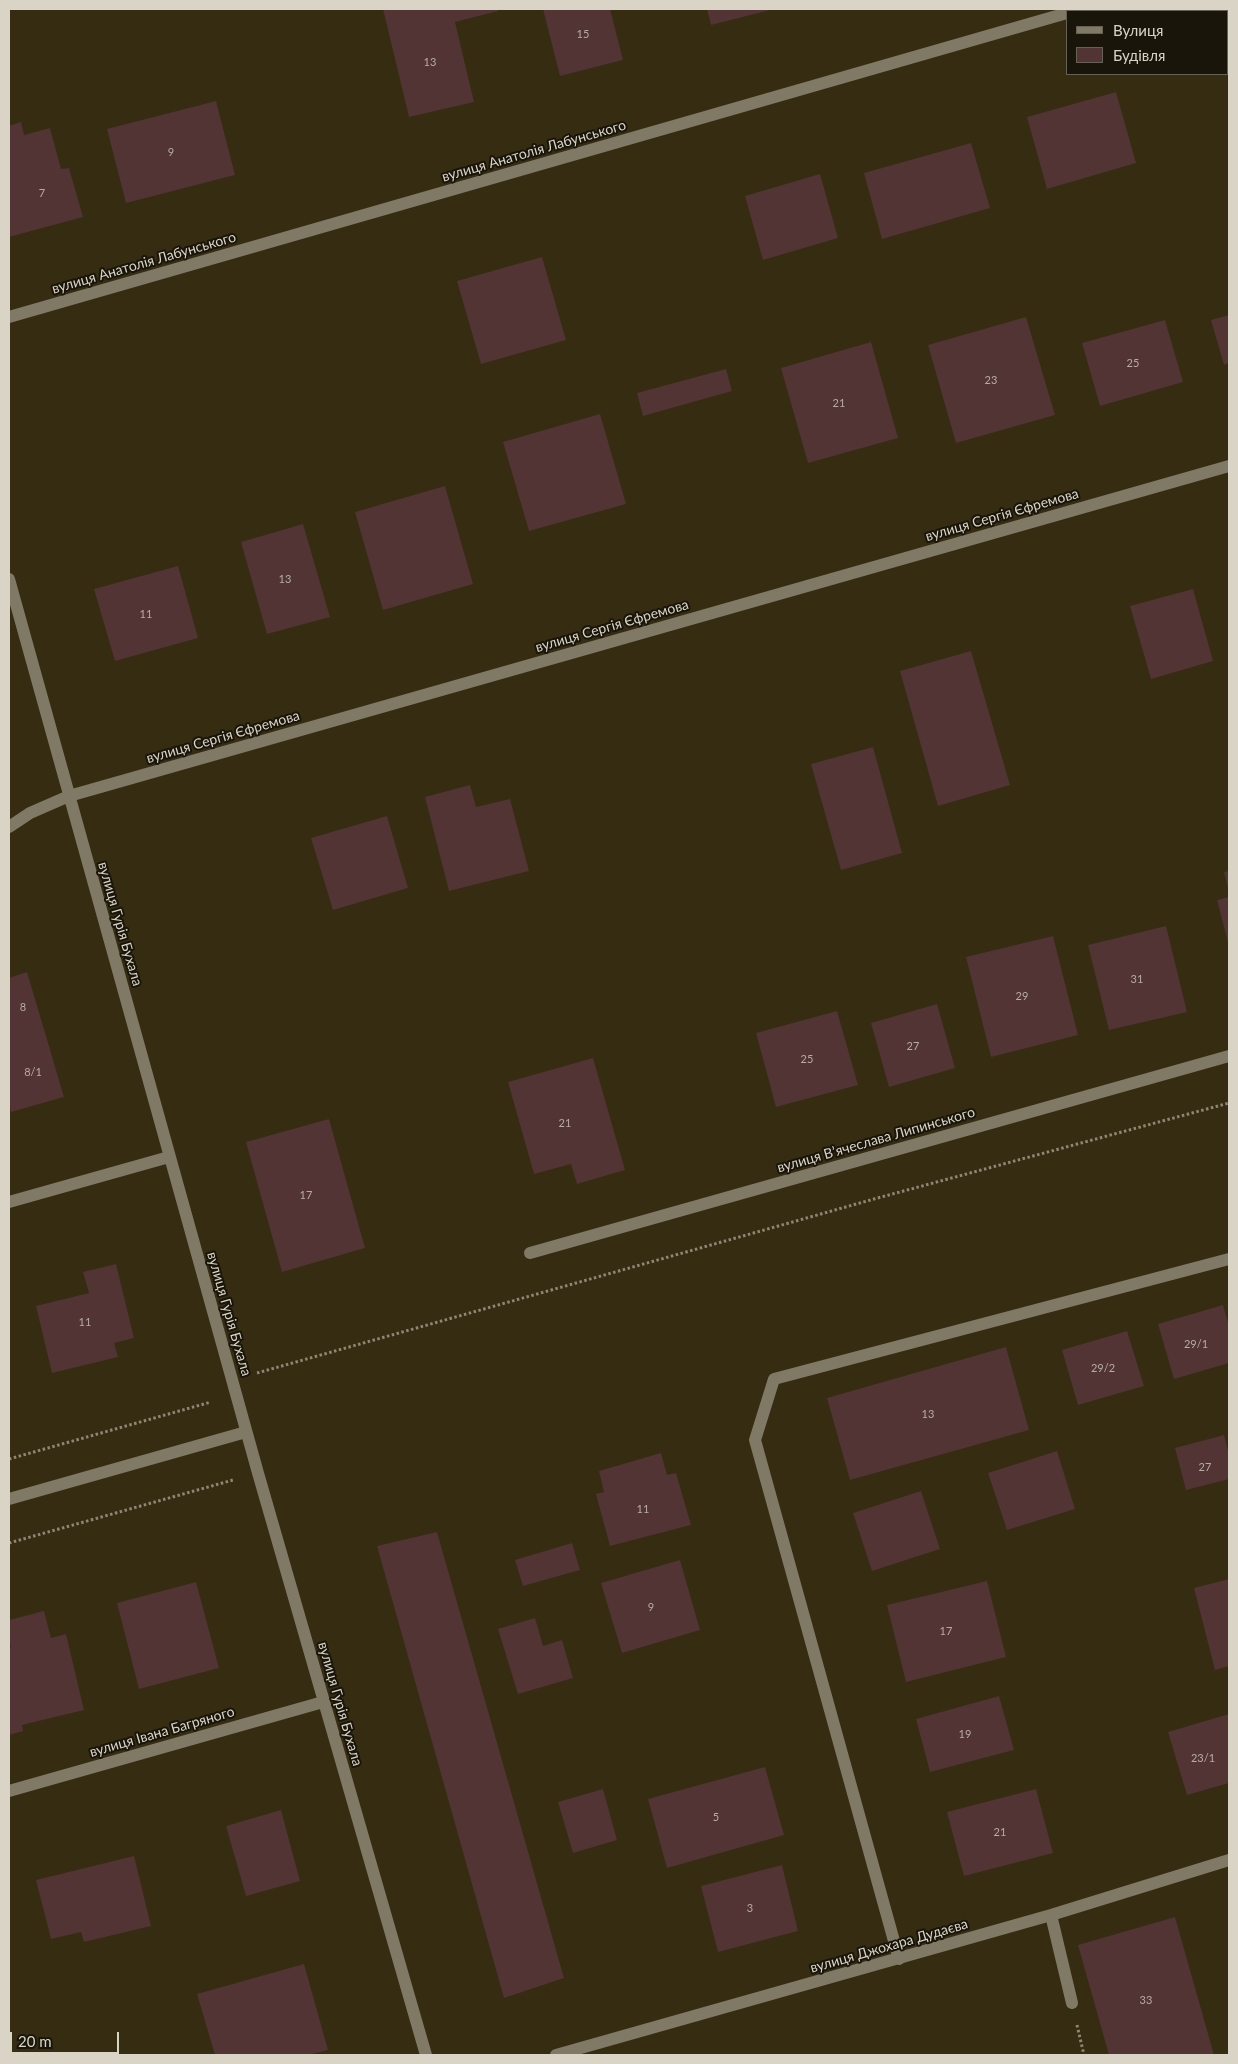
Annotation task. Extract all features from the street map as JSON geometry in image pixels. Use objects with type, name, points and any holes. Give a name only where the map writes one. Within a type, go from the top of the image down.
[{"type":"street","name":"вулиця Анатолія Лабунського","points":[[9,317],[1066,13]]},
{"type":"street","name":"вулиця Сергія Єфремова","points":[[9,827],[30,813],[69,796],[1229,466]]},
{"type":"street","name":"вулиця Гурія Бухала","points":[[9,580],[246,1432],[426,2055]]},
{"type":"street","name":"вулиця Вʼячеслава Липинського","points":[[530,1252],[1229,1056]]},
{"type":"street","points":[[9,1202],[169,1157]]},
{"type":"street","points":[[899,1959],[755,1440],[774,1379],[1229,1259]]},
{"type":"street","points":[[9,1499],[246,1432]]},
{"type":"street","name":"вулиця Івана Багряного","points":[[9,1791],[324,1702]]},
{"type":"street","name":"вулиця Джохара Дудаєва","points":[[556,2055],[1051,1916],[1229,1860]]},
{"type":"street","points":[[1051,1916],[1072,2003]]},
{"type":"path","points":[[232,1380],[874,1199],[1229,1103]]},
{"type":"path","points":[[9,1459],[236,1396]]},
{"type":"path","points":[[9,1543],[258,1473]]},
{"type":"building","points":[[383,9],[497,9],[498,11],[455,22],[474,102],[409,117]]},
{"type":"building","points":[[543,9],[610,9],[623,60],[560,76]]},
{"type":"building","points":[[707,9],[774,9],[711,25]]},
{"type":"building","points":[[1116,92],[1136,163],[1047,189],[1027,117]]},
{"type":"building","points":[[216,101],[235,175],[126,203],[107,129]]},
{"type":"building","points":[[21,122],[24,135],[50,128],[61,169],[69,168],[83,217],[9,237],[9,126]]},
{"type":"building","points":[[971,143],[990,208],[882,239],[864,173]]},
{"type":"building","points":[[820,174],[838,238],[763,260],[745,196]]},
{"type":"building","points":[[542,257],[566,340],[481,364],[457,281]]},
{"type":"building","points":[[1229,315],[1229,363],[1224,365],[1211,320]]},
{"type":"building","points":[[1026,317],[1055,415],[956,443],[928,345]]},
{"type":"building","points":[[1165,320],[1183,382],[1100,406],[1082,343]]},
{"type":"building","points":[[871,342],[898,438],[808,463],[781,368]]},
{"type":"building","points":[[726,369],[732,391],[643,416],[637,393]]},
{"type":"building","points":[[600,414],[626,504],[529,531],[503,442]]},
{"type":"building","points":[[445,486],[473,584],[383,610],[355,512]]},
{"type":"building","points":[[303,524],[330,617],[267,634],[241,542]]},
{"type":"building","points":[[178,566],[198,638],[115,661],[94,589]]},
{"type":"building","points":[[1193,589],[1213,661],[1151,679],[1130,606]]},
{"type":"building","points":[[971,651],[1010,785],[938,806],[900,671]]},
{"type":"building","points":[[873,747],[902,853],[841,870],[811,764]]},
{"type":"building","points":[[470,785],[476,807],[510,799],[529,871],[449,891],[425,797]]},
{"type":"building","points":[[387,816],[408,888],[333,910],[311,838]]},
{"type":"building","points":[[1229,871],[1229,892],[1224,872]]},
{"type":"building","points":[[1229,897],[1229,946],[1217,900]]},
{"type":"building","points":[[1166,926],[1187,1012],[1109,1030],[1088,945]]},
{"type":"building","points":[[1053,936],[1078,1035],[991,1057],[966,957]]},
{"type":"building","points":[[27,972],[64,1097],[11,1112],[9,1103],[9,978]]},
{"type":"building","points":[[937,1004],[955,1068],[889,1087],[871,1023]]},
{"type":"building","points":[[837,1011],[858,1085],[776,1107],[756,1033]]},
{"type":"building","points":[[593,1058],[625,1170],[577,1184],[571,1164],[534,1174],[508,1082]]},
{"type":"building","points":[[329,1119],[365,1248],[282,1272],[246,1142]]},
{"type":"building","points":[[116,1264],[134,1338],[114,1343],[118,1357],[52,1373],[36,1306],[89,1293],[83,1272]]},
{"type":"building","points":[[1223,1305],[1229,1326],[1229,1363],[1174,1379],[1158,1324]]},
{"type":"building","points":[[1127,1331],[1144,1386],[1078,1405],[1062,1350]]},
{"type":"building","points":[[1006,1347],[1029,1430],[850,1480],[827,1398]]},
{"type":"building","points":[[1224,1435],[1229,1455],[1229,1479],[1186,1490],[1175,1448]]},
{"type":"building","points":[[1057,1451],[1075,1509],[1007,1530],[988,1473]]},
{"type":"building","points":[[661,1453],[667,1475],[676,1473],[691,1525],[610,1546],[596,1494],[604,1492],[599,1471]]},
{"type":"building","points":[[921,1491],[940,1549],[872,1571],[853,1513]]},
{"type":"building","points":[[437,1532],[564,1978],[504,1998],[377,1546]]},
{"type":"building","points":[[572,1543],[580,1570],[523,1586],[515,1560]]},
{"type":"building","points":[[680,1560],[700,1630],[622,1653],[601,1583]]},
{"type":"building","points":[[1229,1579],[1229,1666],[1215,1670],[1194,1588]]},
{"type":"building","points":[[987,1581],[1006,1657],[906,1682],[887,1605]]},
{"type":"building","points":[[196,1582],[219,1668],[139,1689],[117,1603]]},
{"type":"building","points":[[44,1611],[51,1638],[66,1634],[84,1710],[22,1725],[23,1731],[9,1735],[9,1648],[11,1648],[9,1620]]},
{"type":"building","points":[[535,1618],[543,1646],[562,1640],[573,1678],[518,1694],[498,1629]]},
{"type":"building","points":[[999,1696],[1014,1750],[930,1772],[916,1719]]},
{"type":"building","points":[[1229,1714],[1229,1783],[1187,1795],[1168,1732]]},
{"type":"building","points":[[765,1767],[784,1835],[667,1868],[648,1799]]},
{"type":"building","points":[[603,1789],[617,1840],[573,1853],[558,1802]]},
{"type":"building","points":[[1036,1789],[1053,1853],[964,1876],[947,1812]]},
{"type":"building","points":[[281,1810],[300,1881],[246,1896],[226,1826]]},
{"type":"building","points":[[134,1856],[151,1926],[84,1942],[81,1932],[51,1939],[36,1880]]},
{"type":"building","points":[[782,1865],[798,1931],[718,1952],[701,1886]]},
{"type":"building","points":[[1175,1917],[1214,2055],[1109,2055],[1078,1945]]},
{"type":"building","points":[[304,1964],[328,2050],[308,2055],[215,2055],[197,1994]]}]
